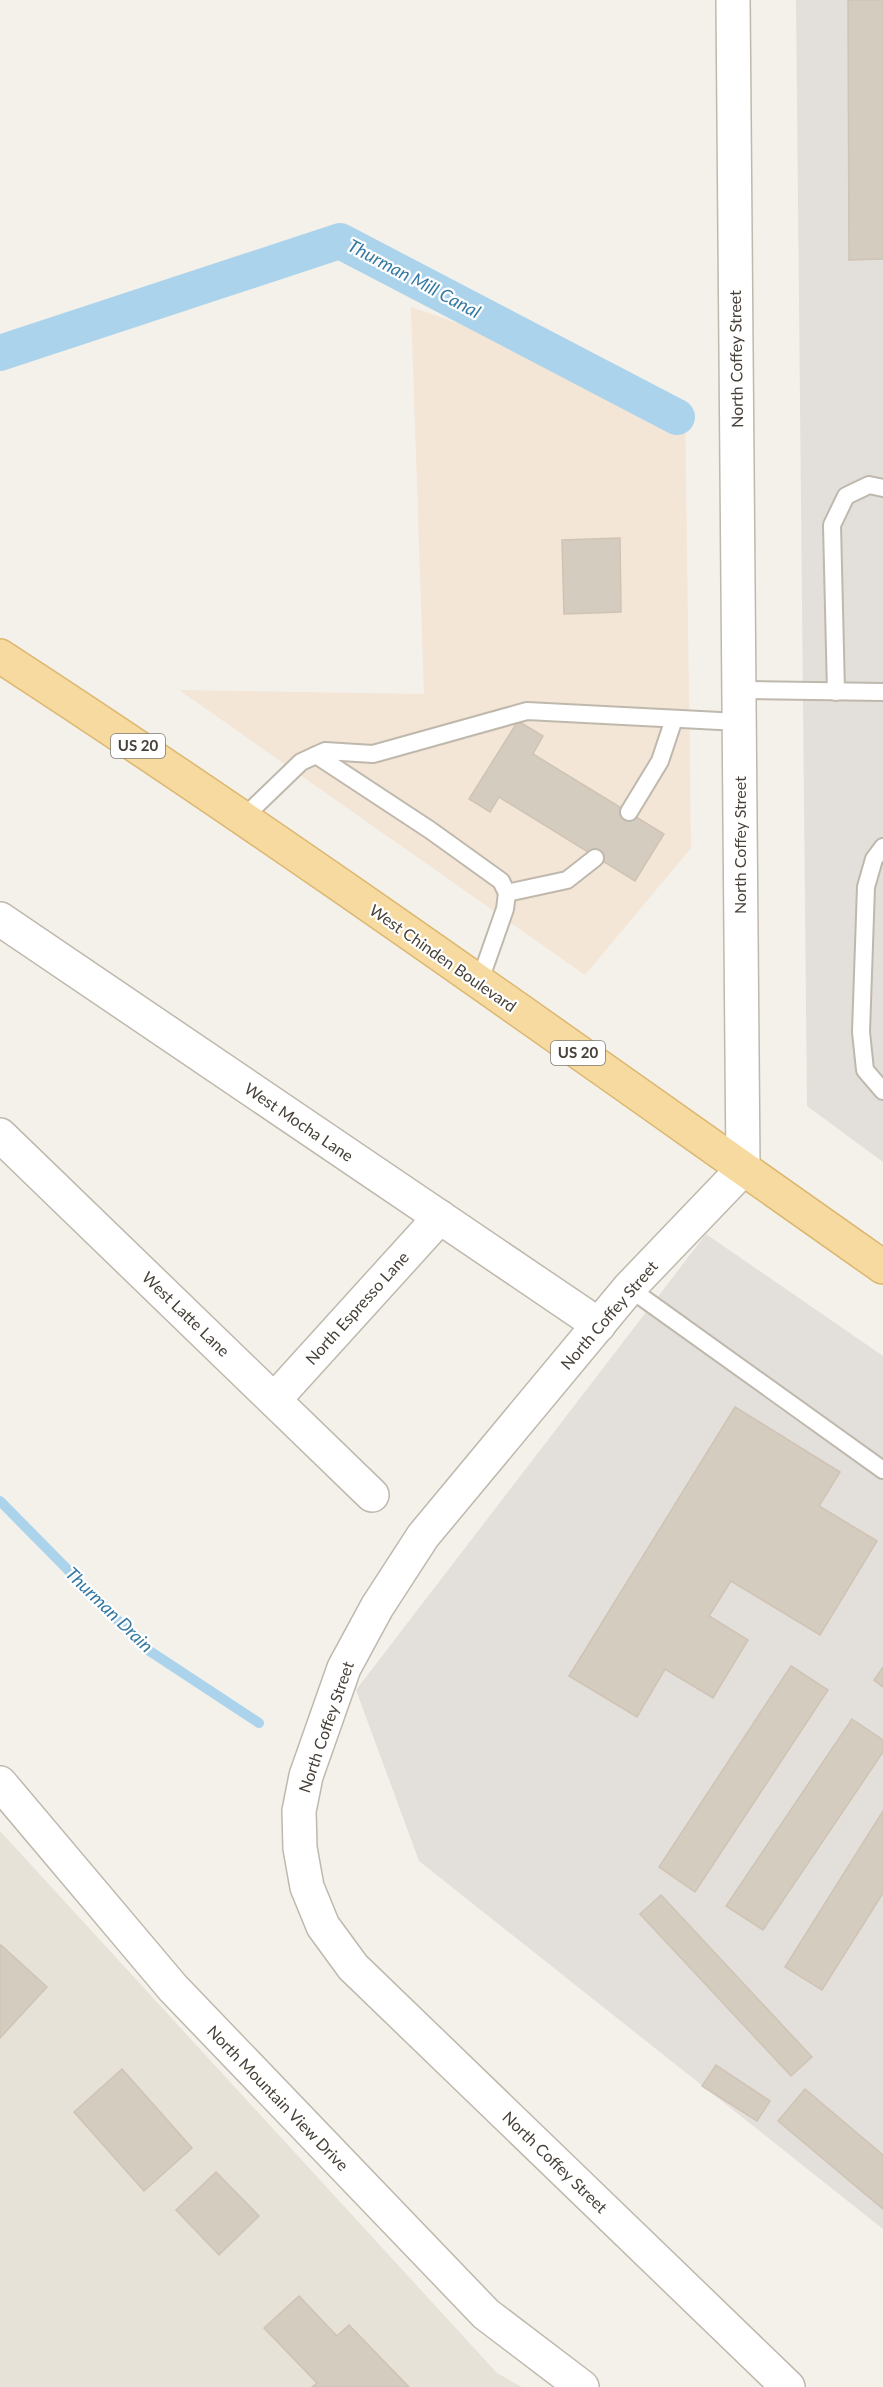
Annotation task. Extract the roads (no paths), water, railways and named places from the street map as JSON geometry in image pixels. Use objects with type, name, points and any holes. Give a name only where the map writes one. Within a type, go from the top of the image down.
[{"type":"main road","name":"West Chinden Boulevard","points":[[0,656],[243,818],[883,1267]]},
{"type":"street","name":"North Coffey Street","points":[[733,0],[743,1168],[629,1288],[423,1536],[377,1606],[344,1668],[306,1776],[299,1811],[300,1848],[307,1887],[323,1926],[353,1967],[788,2387]]},
{"type":"street","name":"West Mocha Lane","points":[[0,919],[599,1325]]},
{"type":"street","name":"West Latte Lane","points":[[0,1135],[372,1495]]},
{"type":"street","name":"North Espresso Lane","points":[[274,1400],[440,1217]]},
{"type":"street","name":"North Mountain View Drive","points":[[0,1782],[173,1988],[486,2314],[582,2387]]},
{"type":"lane","points":[[836,692],[832,525],[846,496],[870,485],[883,488]]},
{"type":"lane","points":[[739,690],[883,692]]},
{"type":"lane","points":[[243,818],[301,762],[325,751],[373,754],[527,711],[739,722]]},
{"type":"lane","points":[[629,813],[660,760],[674,719]]},
{"type":"lane","points":[[316,755],[430,830],[501,881],[507,893],[504,909],[478,983]]},
{"type":"lane","points":[[883,846],[874,859],[866,887],[861,1032],[865,1070],[883,1091]]},
{"type":"lane","points":[[507,893],[567,880],[596,858]]},
{"type":"lane","points":[[629,1288],[883,1470]]},
{"type":"waterway","name":"Thurman Mill Canal","points":[[0,353],[340,241],[677,417]]},
{"type":"waterway","name":"Thurman Drain","points":[[0,1501],[145,1648],[259,1723]]}]
